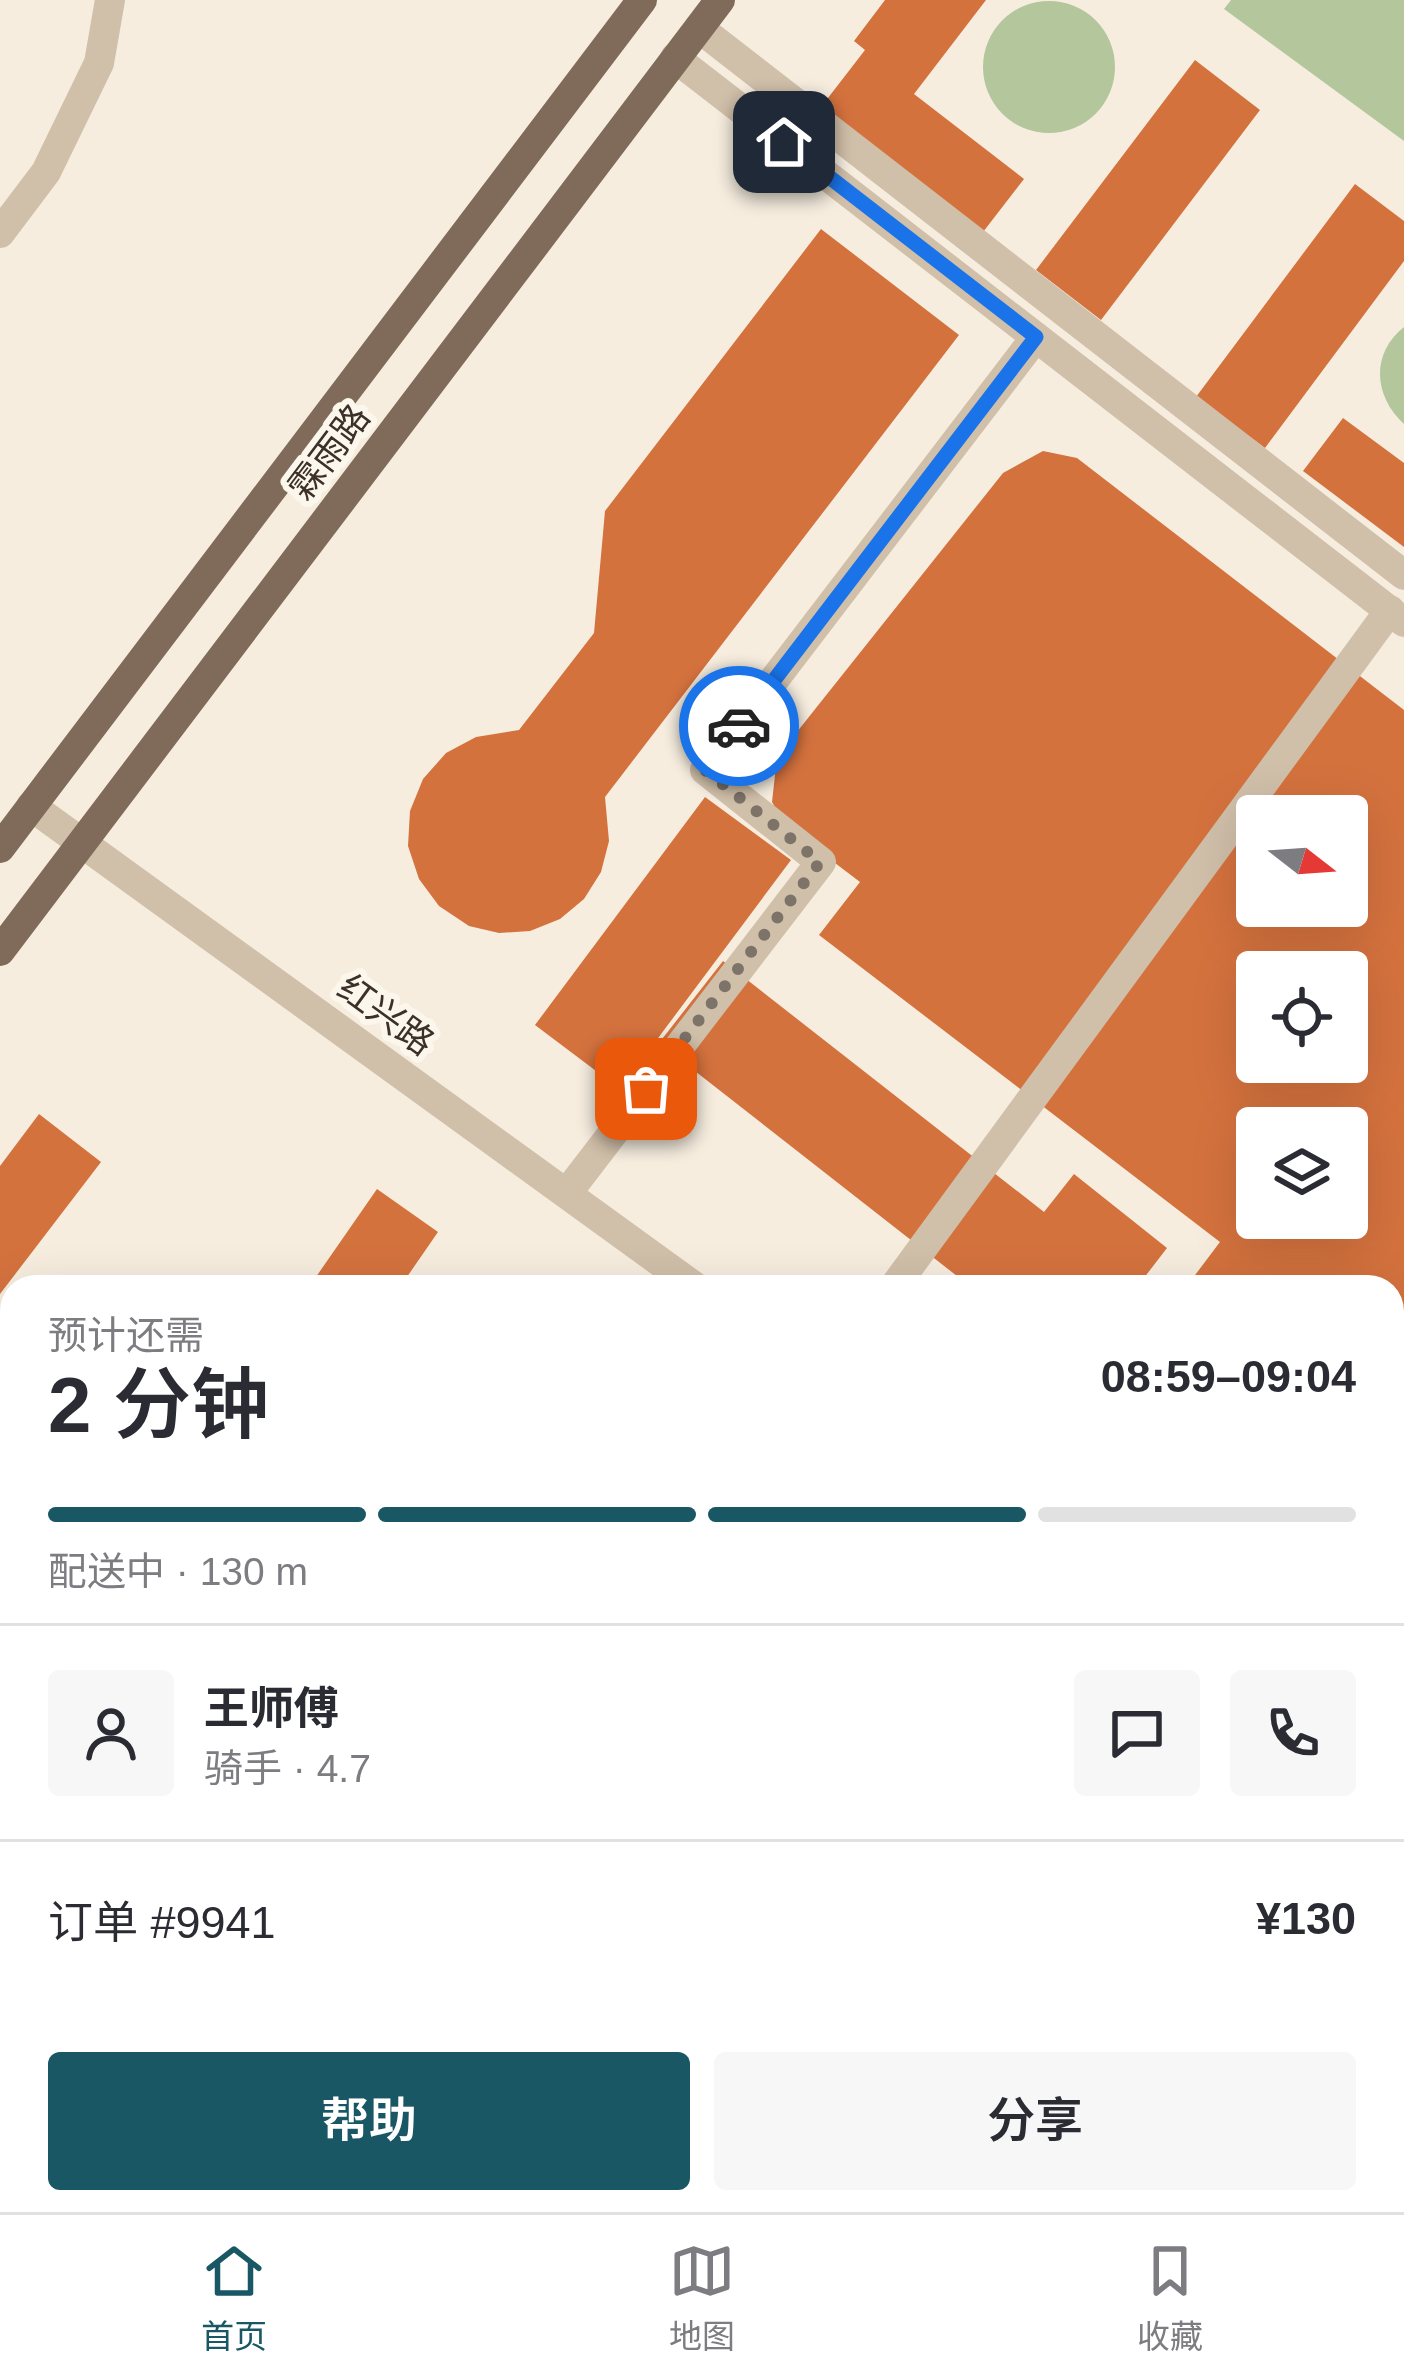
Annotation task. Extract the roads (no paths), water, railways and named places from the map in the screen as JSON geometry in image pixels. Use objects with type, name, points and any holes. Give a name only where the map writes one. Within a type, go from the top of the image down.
[{"type":"main road","name":"霖雨路","points":[[0,848],[642,0]]},
{"type":"main road","name":"霖雨路","points":[[0,951],[720,0]]},
{"type":"street","points":[[0,233],[46,172],[99,63],[110,0]]},
{"type":"street","points":[[699,28],[1404,575]]},
{"type":"street","points":[[675,58],[1397,616],[903,1275]]},
{"type":"street","points":[[567,1193],[820,862],[705,770],[1036,337]]},
{"type":"street","name":"红兴路","points":[[31,806],[678,1275]]}]
